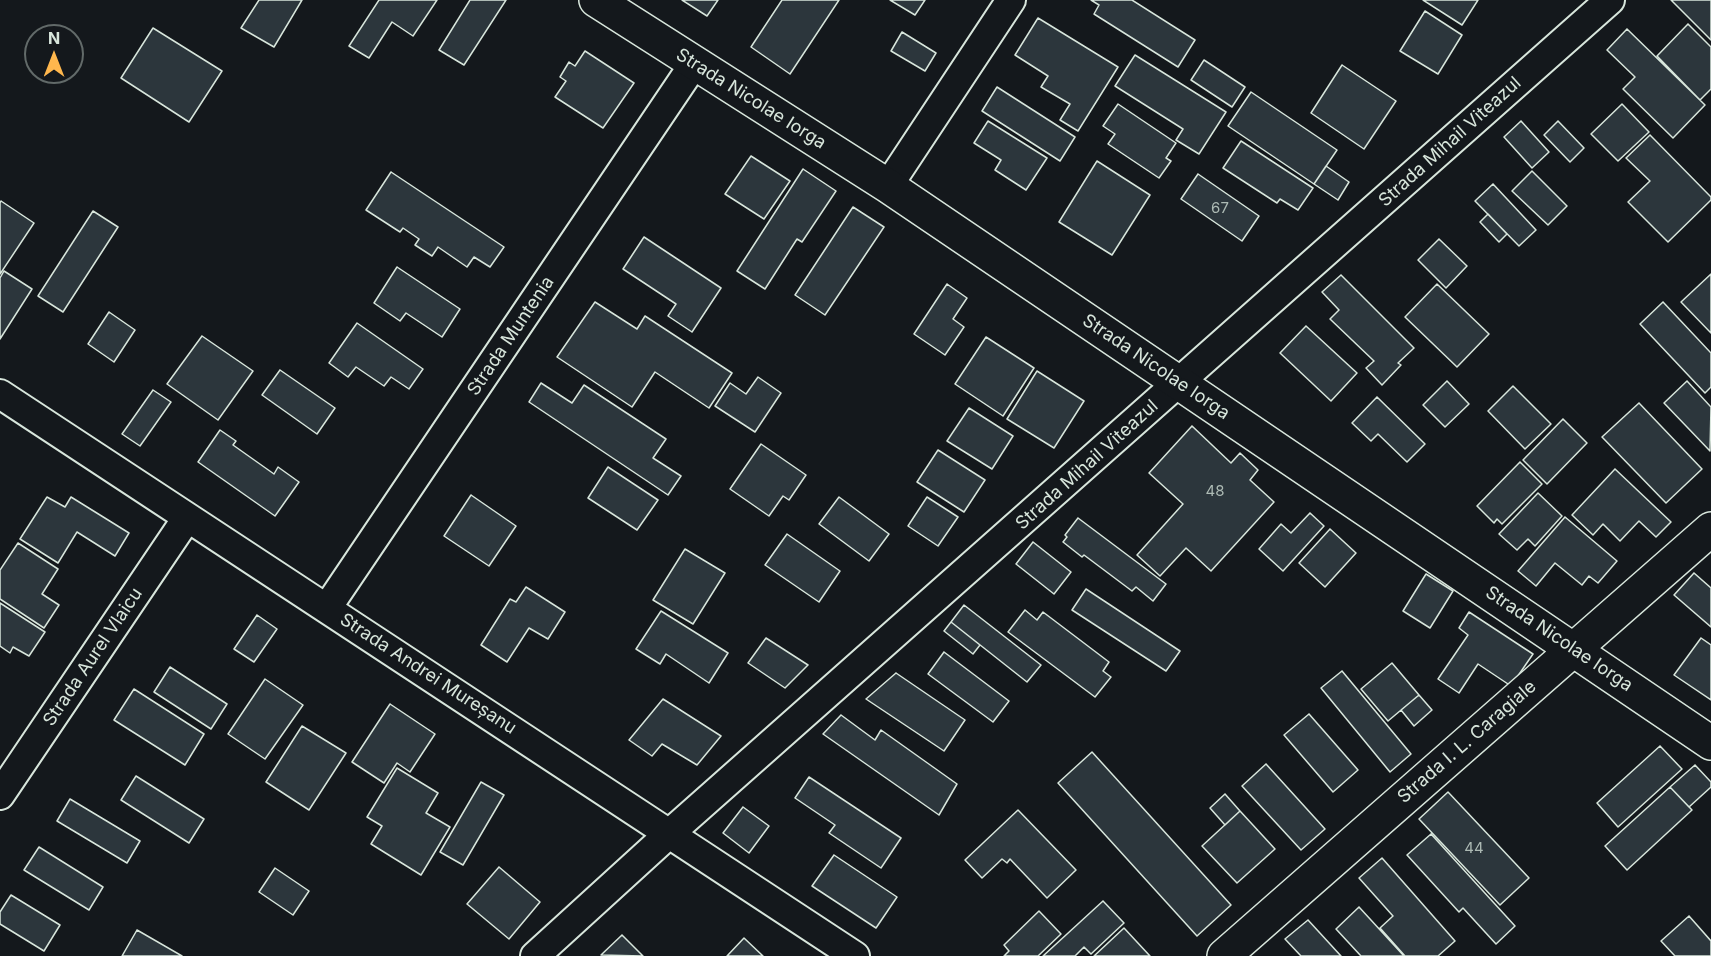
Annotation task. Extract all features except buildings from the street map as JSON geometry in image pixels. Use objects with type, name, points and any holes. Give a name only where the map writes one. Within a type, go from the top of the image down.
[{"type":"street","name":"Strada Nicolae Iorga","points":[[596,0],[888,186],[1711,743]]},
{"type":"street","points":[[888,186],[1011,0]]},
{"type":"street","name":"Strada Mihail Viteazul","points":[[534,956],[1610,0]]},
{"type":"street","name":"Strada Muntenia","points":[[327,608],[694,64]]},
{"type":"street","name":"Strada Andrei Mureșanu","points":[[0,394],[855,956]]},
{"type":"street","name":"Strada Aurel Vlaicu","points":[[0,795],[187,518]]},
{"type":"street","name":"Strada I. L. Caragiale","points":[[1224,956],[1711,529]]}]
